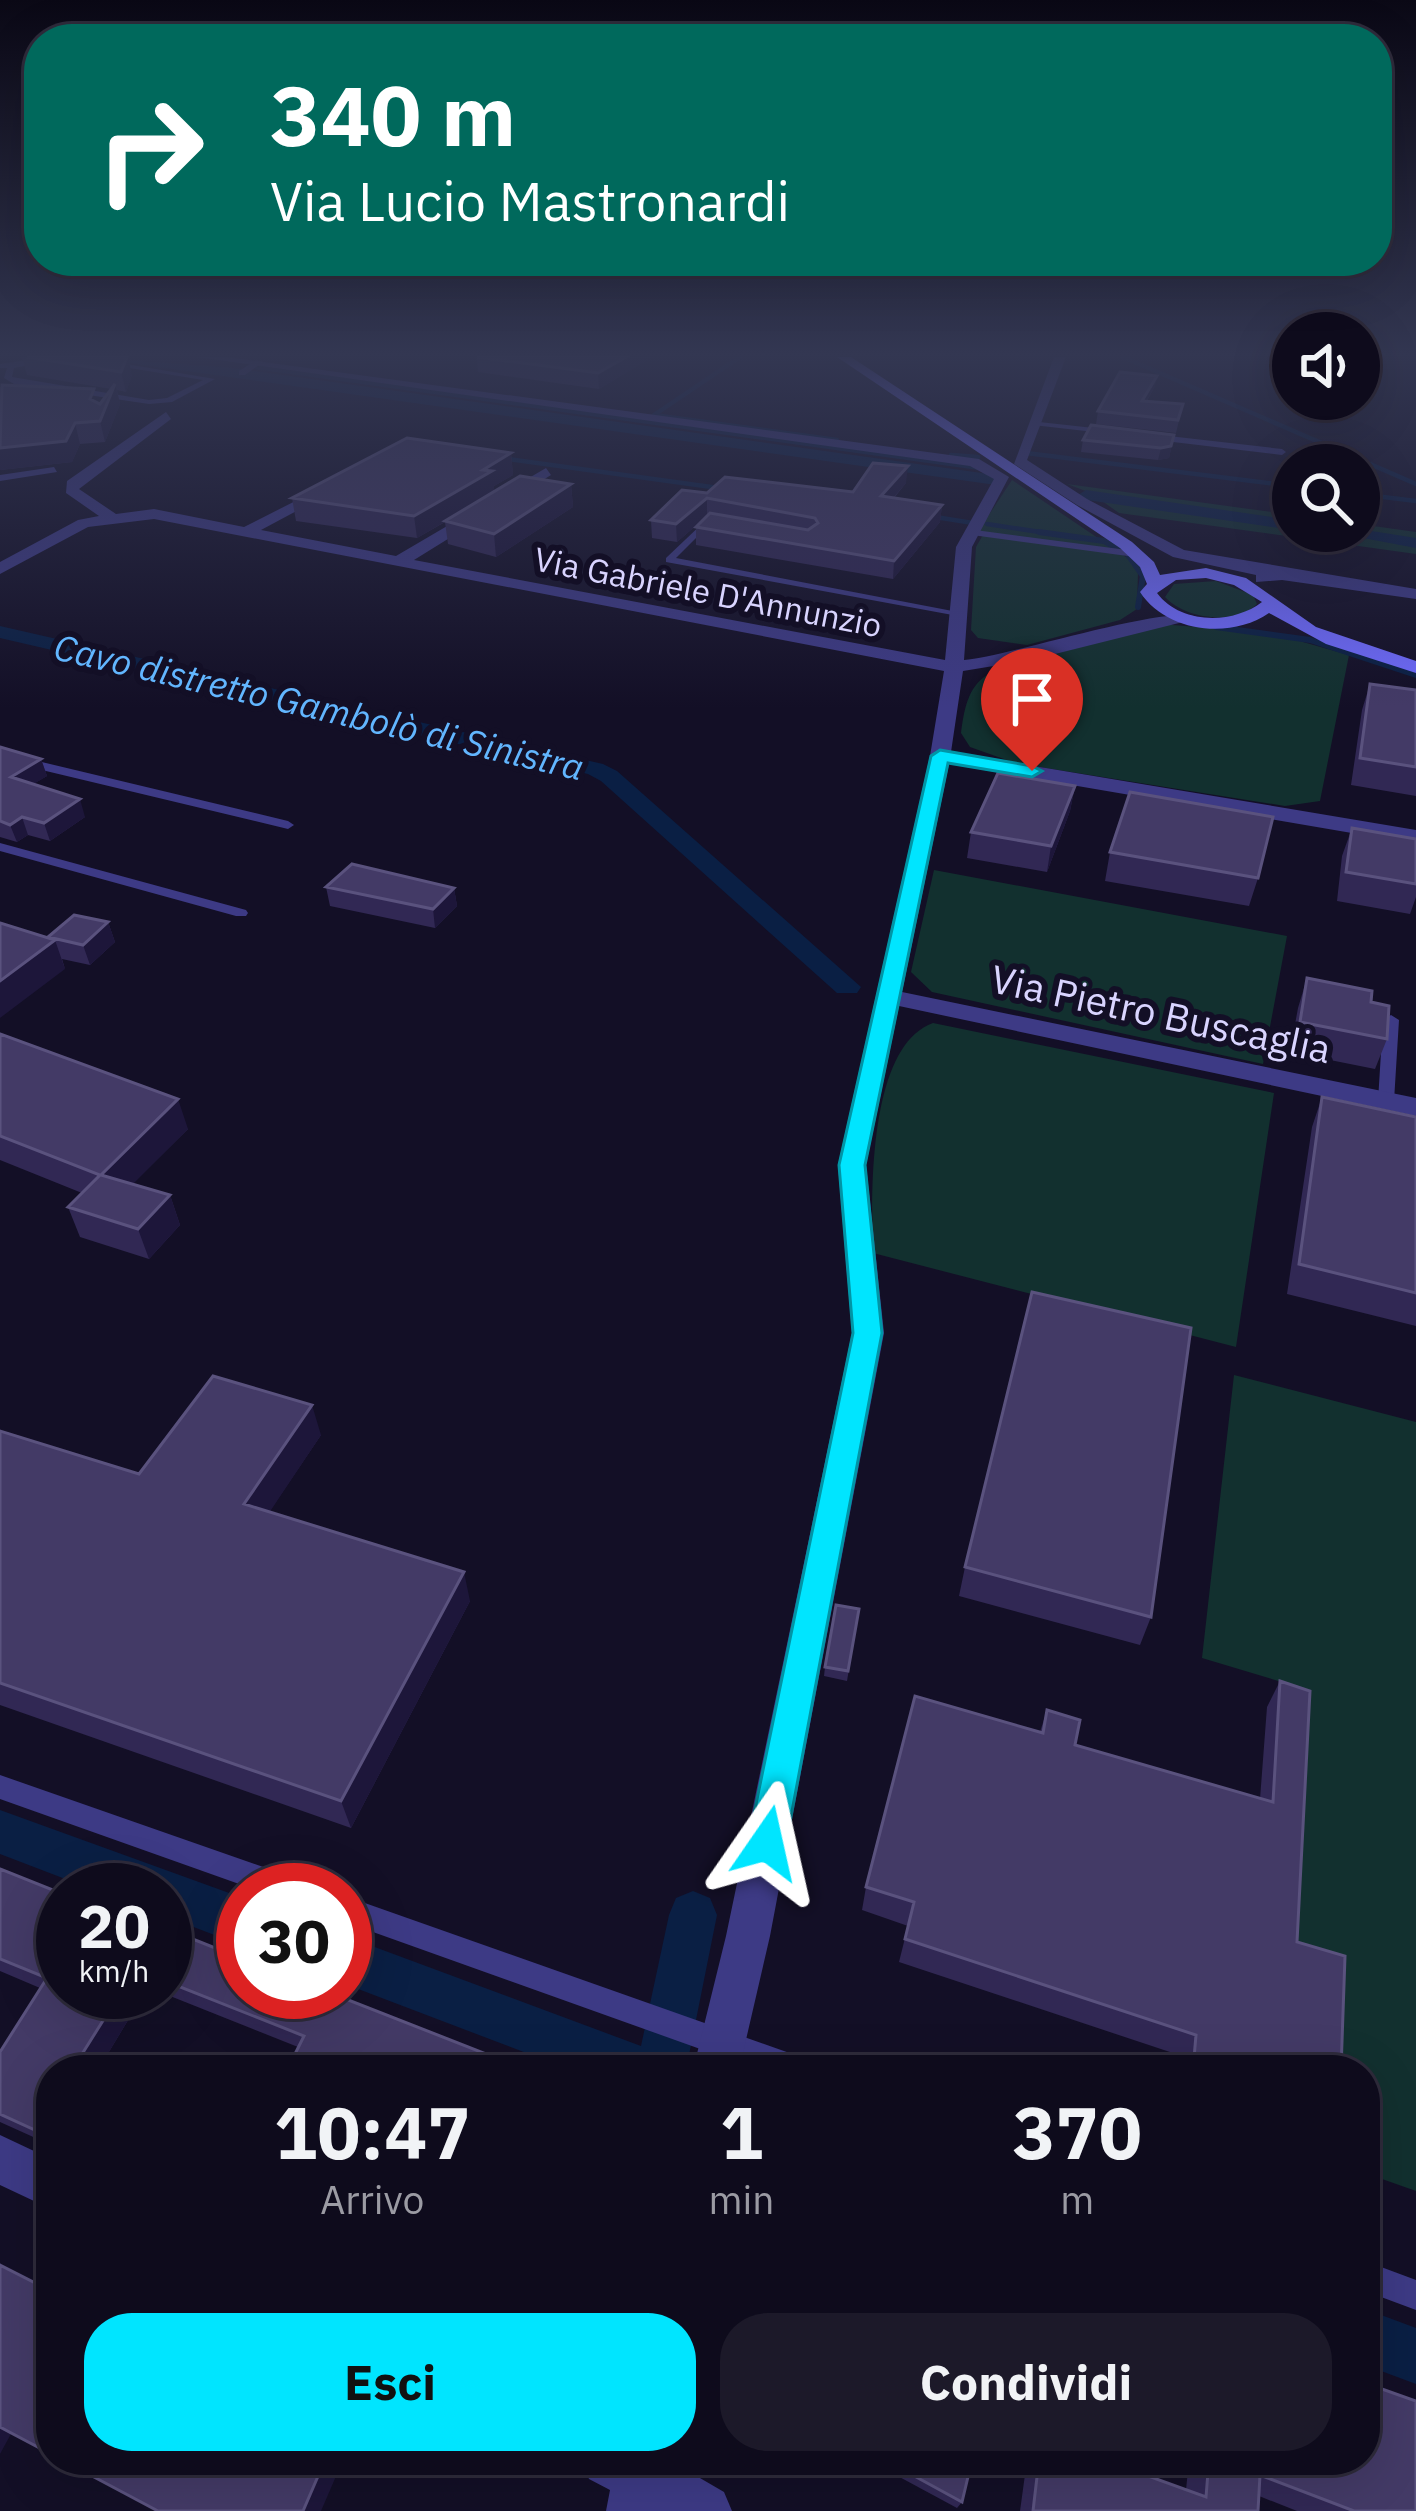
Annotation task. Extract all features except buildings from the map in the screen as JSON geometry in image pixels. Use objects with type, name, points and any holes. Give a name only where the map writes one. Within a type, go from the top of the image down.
[{"type":"main road","points":[[1018,474],[1131,550],[1148,565],[1153,592],[1190,618],[1234,621],[1344,643]]},
{"type":"main road","points":[[1131,550],[1199,574],[1238,580],[1288,620],[1416,667]]},
{"type":"main road","points":[[1153,592],[1199,574]]},
{"type":"main road","points":[[1234,621],[1258,616],[1268,600]]},
{"type":"street","points":[[84,474],[71,490],[110,517]]},
{"type":"street","points":[[400,561],[542,474]]},
{"type":"street","points":[[711,2049],[748,1936],[868,1333],[852,1165],[940,756],[964,547],[1002,480],[996,474]]},
{"type":"street","points":[[1040,474],[1082,502],[1194,560],[1416,594]]},
{"type":"street","points":[[248,531],[340,482]]},
{"type":"street","name":"Via Gabriele D'Annunzio","points":[[0,569],[84,523],[154,514],[890,659]]},
{"type":"street","points":[[1238,580],[1277,576]]},
{"type":"street","points":[[1268,600],[1277,576]]},
{"type":"street","points":[[1129,625],[1153,592]]},
{"type":"street","points":[[890,659],[937,652],[953,664],[998,662],[1129,625],[1190,618]]},
{"type":"street","points":[[890,659],[932,675],[982,646],[1026,654]]},
{"type":"street","points":[[940,756],[1416,837]]},
{"type":"street","name":"Via Pietro Buscaglia","points":[[891,997],[1416,1107]]},
{"type":"street","points":[[0,2159],[36,2177]]},
{"type":"street","points":[[631,2477],[705,2511]]},
{"type":"lane","points":[[726,526],[706,523],[669,560],[958,613]]},
{"type":"lane","points":[[974,532],[1131,550]]},
{"type":"lane","points":[[0,756],[288,825]]},
{"type":"lane","points":[[0,847],[241,913]]},
{"type":"lane","points":[[1386,1101],[1391,1020]]},
{"type":"lane","points":[[0,1787],[216,1863]]},
{"type":"lane","points":[[372,1919],[640,2014],[711,2049]]},
{"type":"lane","points":[[1380,2281],[1416,2294]]},
{"type":"green space","points":[[1012,480],[1129,559],[1138,572],[1137,609],[1120,620],[1027,645],[978,638],[971,630],[976,547],[984,533],[979,530]]},
{"type":"green space","points":[[1067,484],[1272,512],[1272,534],[1119,513],[1091,493]]},
{"type":"green space","points":[[1380,527],[1416,532],[1416,554],[1380,549]]},
{"type":"green space","points":[[1216,581],[1253,595],[1257,604],[1236,615],[1210,617],[1185,610],[1165,597],[1174,584]]},
{"type":"green space","points":[[1160,624],[1271,633],[1349,655],[1320,801],[1285,806],[1015,763],[970,747],[961,733],[975,686],[1003,666],[1070,644]]},
{"type":"green space","points":[[934,870],[1287,936],[1263,1064],[932,992],[911,972]]},
{"type":"green space","points":[[933,1023],[1274,1093],[1236,1347],[873,1253],[874,1161],[885,1091],[896,1060],[912,1037]]},
{"type":"green space","points":[[1234,1375],[1416,1422],[1416,2191],[1380,2178],[1380,2055],[1318,2055],[1281,1965],[1295,1686],[1202,1658]]},
{"type":"waterway","points":[[618,474],[726,489]]},
{"type":"waterway","points":[[955,474],[996,480]]},
{"type":"waterway","points":[[1197,474],[1272,483]]},
{"type":"waterway","points":[[1393,474],[1416,484]]},
{"type":"waterway","points":[[1086,495],[1272,522]]},
{"type":"waterway","points":[[1380,497],[1416,501]]},
{"type":"waterway","points":[[929,516],[973,523]]},
{"type":"waterway","points":[[987,524],[1052,534]]},
{"type":"waterway","points":[[1039,532],[1052,534]]},
{"type":"waterway","points":[[1052,534],[1104,541],[1118,549]]},
{"type":"waterway","points":[[1052,534],[1060,535]]},
{"type":"waterway","points":[[1380,538],[1416,543]]},
{"type":"waterway","points":[[1129,556],[1143,576],[1138,607]]},
{"type":"waterway","points":[[1216,627],[1310,640],[1416,675]]},
{"type":"waterway","name":"Cavo distretto Gambolò di Sinistra","points":[[0,632],[595,769],[609,776],[847,987]]},
{"type":"waterway","points":[[0,1832],[83,1863]]},
{"type":"waterway","points":[[192,1903],[216,1912]]},
{"type":"waterway","name":"Cavo distretto Gambolò di Sinistra","points":[[664,2055],[693,1915]]},
{"type":"waterway","points":[[372,1970],[598,2055]]},
{"type":"waterway","points":[[1380,2343],[1416,2356]]},
{"type":"route","points":[[767,1843],[868,1333],[852,1165],[940,756],[1032,771]]}]
